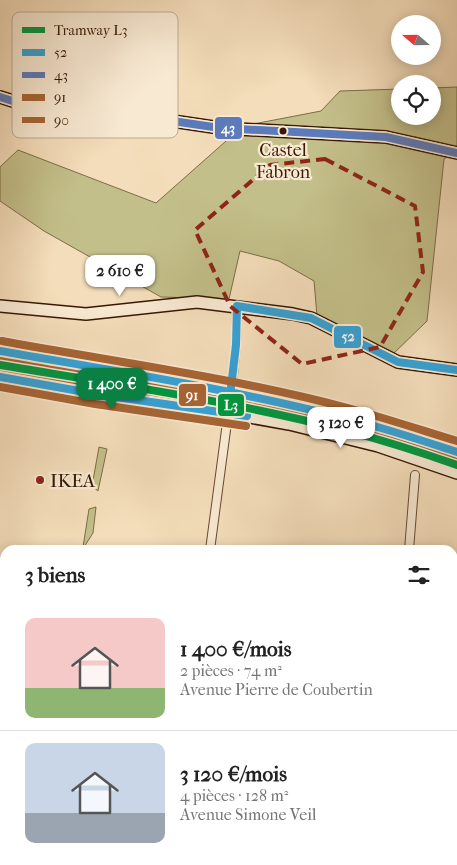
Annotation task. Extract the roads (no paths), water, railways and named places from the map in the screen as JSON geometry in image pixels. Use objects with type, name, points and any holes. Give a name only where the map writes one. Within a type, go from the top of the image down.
[{"type":"main road","points":[[178,122],[220,128],[386,137],[457,153]]},
{"type":"main road","points":[[0,306],[86,314],[183,302],[237,306],[311,318],[398,362],[457,370]]},
{"type":"main road","points":[[0,351],[191,384],[291,405],[357,420],[457,452]]},
{"type":"main road","points":[[0,377],[289,424],[350,438],[418,458],[457,473]]},
{"type":"street","points":[[211,545],[231,393],[236,345],[237,306]]},
{"type":"street","points":[[409,545],[415,474]]},
{"type":"tram line","name":"L3","points":[[0,365],[259,410],[358,434],[457,465]]},
{"type":"place","name":"Castel Fabron","points":[[283,131]]},
{"type":"place","name":"IKEA","points":[[40,480]]}]
